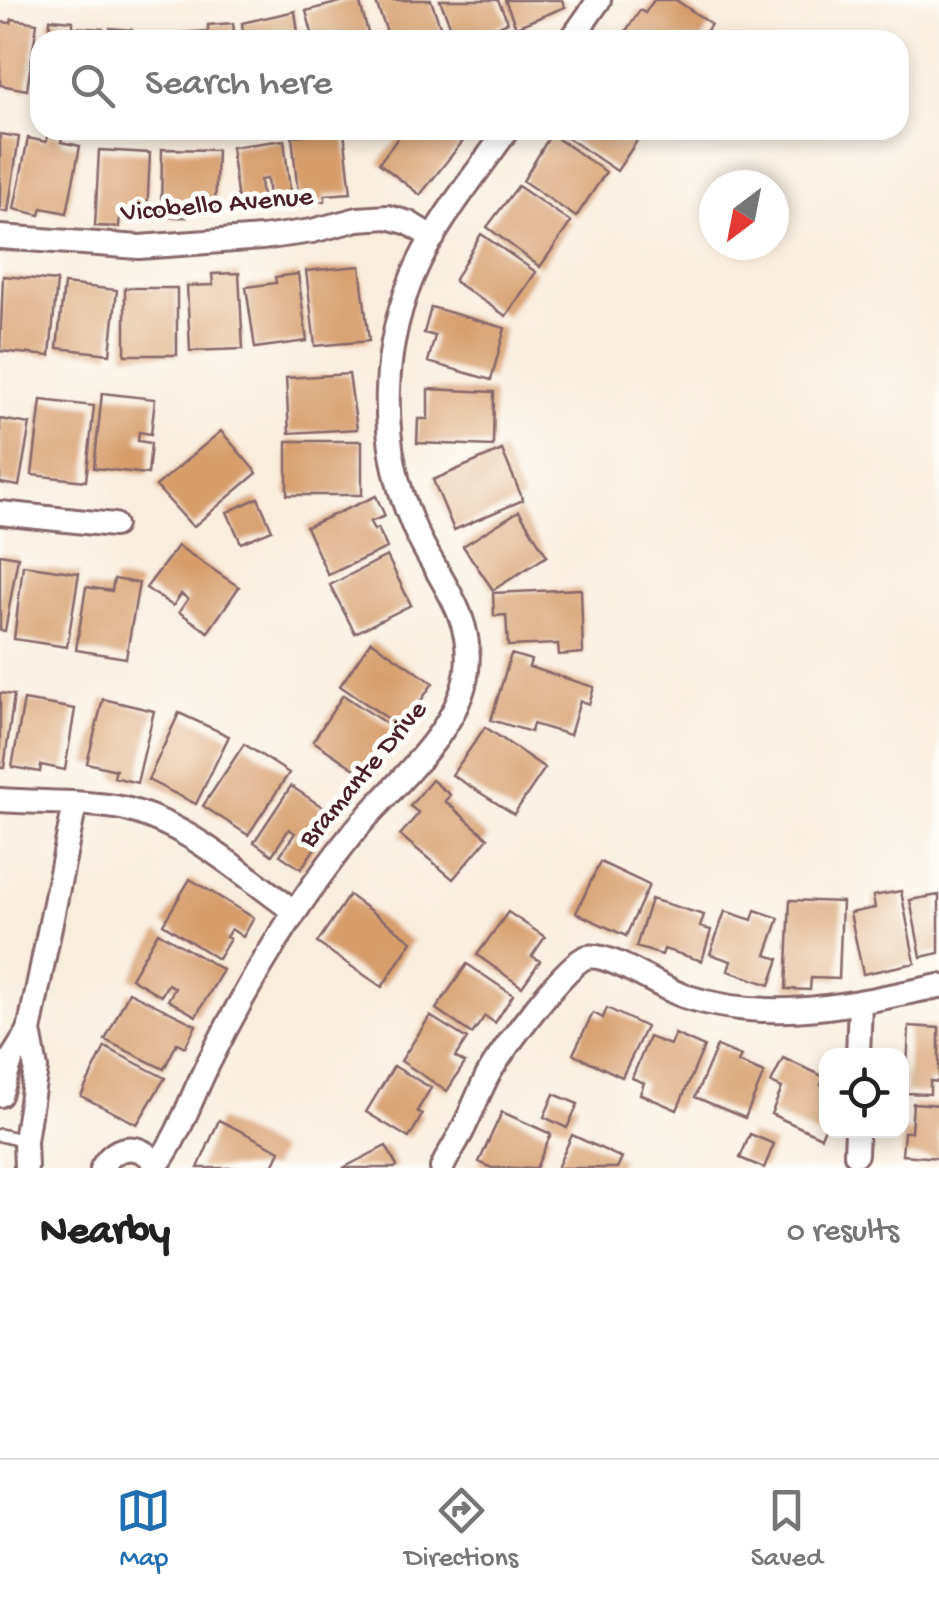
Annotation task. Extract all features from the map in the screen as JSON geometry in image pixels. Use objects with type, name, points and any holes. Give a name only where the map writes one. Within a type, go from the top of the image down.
[{"type":"street","points":[[578,30],[599,0]]},
{"type":"street","name":"Bramante Drive","points":[[102,1168],[108,1158],[124,1148],[144,1151],[157,1166],[171,1146],[232,1018],[294,911],[366,817],[442,734],[462,694],[467,670],[465,625],[446,580],[414,527],[393,460],[388,422],[390,355],[406,292],[433,238],[500,140]]},
{"type":"street","name":"Vicobello Avenue","points":[[0,237],[139,247],[262,238],[388,217],[409,222],[433,238]]},
{"type":"street","points":[[0,513],[114,524]]},
{"type":"street","points":[[0,800],[118,808],[173,828],[294,911]]},
{"type":"street","points":[[0,1095],[12,1058],[28,1031],[75,804]]},
{"type":"street","points":[[442,1168],[490,1071],[552,988],[574,964],[588,956],[610,960],[682,996],[766,1012],[860,1002],[939,986]]},
{"type":"street","points":[[858,1048],[860,1002]]},
{"type":"street","points":[[26,1168],[25,1140],[36,1069],[28,1031]]},
{"type":"lane","points":[[0,1134],[25,1140]]},
{"type":"building","points":[[359,0],[367,30],[311,30],[306,11]]},
{"type":"building","points":[[375,0],[431,0],[442,30],[386,30]]},
{"type":"building","points":[[440,0],[498,0],[508,22],[490,30],[452,30]]},
{"type":"building","points":[[505,0],[562,0],[565,7],[516,27]]},
{"type":"building","points":[[654,0],[676,0],[711,24],[707,30],[627,30],[640,10],[645,13]]},
{"type":"building","points":[[295,11],[298,30],[243,30],[242,23]]},
{"type":"building","points":[[12,19],[37,23],[36,30],[30,30],[27,90],[0,85],[0,22],[11,23]]},
{"type":"building","points":[[50,19],[73,21],[73,27],[103,29],[103,30],[49,30]]},
{"type":"building","points":[[233,23],[234,30],[208,30],[208,25]]},
{"type":"building","points":[[0,134],[19,137],[8,212],[0,211]]},
{"type":"building","points":[[28,138],[61,140],[80,146],[67,213],[42,208],[40,215],[14,209]]},
{"type":"building","points":[[284,140],[292,206],[270,208],[267,179],[260,180],[263,206],[239,209],[231,147]]},
{"type":"building","points":[[292,140],[345,140],[351,193],[325,195],[325,201],[299,204]]},
{"type":"building","points":[[396,140],[464,140],[420,195],[379,163]]},
{"type":"building","points":[[547,140],[560,140],[606,172],[576,217],[523,181]]},
{"type":"building","points":[[571,140],[637,140],[617,171]]},
{"type":"building","points":[[162,149],[217,150],[215,212],[161,217]]},
{"type":"building","points":[[99,150],[150,153],[147,215],[120,213],[119,227],[95,226]]},
{"type":"building","points":[[518,186],[571,222],[540,267],[487,227]]},
{"type":"building","points":[[481,234],[536,272],[506,316],[454,281]]},
{"type":"building","points":[[360,266],[369,341],[315,346],[306,271]]},
{"type":"building","points":[[239,273],[243,349],[190,351],[187,286],[213,285],[212,274]]},
{"type":"building","points":[[298,274],[307,341],[255,348],[246,287],[276,283],[275,277]]},
{"type":"building","points":[[3,276],[57,281],[50,356],[0,351]]},
{"type":"building","points":[[64,284],[117,290],[110,354],[57,348]]},
{"type":"building","points":[[125,288],[177,288],[177,355],[125,355]]},
{"type":"building","points":[[431,307],[505,328],[491,380],[428,362],[435,336],[424,333]]},
{"type":"building","points":[[349,374],[357,429],[289,433],[286,378]]},
{"type":"building","points":[[428,389],[494,392],[493,446],[417,443],[418,419],[428,419]]},
{"type":"building","points":[[102,393],[155,399],[151,434],[139,432],[138,441],[151,443],[148,474],[94,468]]},
{"type":"building","points":[[41,400],[94,406],[86,481],[32,475]]},
{"type":"building","points":[[0,419],[30,424],[19,486],[0,483]]},
{"type":"building","points":[[221,431],[257,473],[193,527],[156,486]]},
{"type":"building","points":[[287,441],[362,441],[362,495],[287,495]]},
{"type":"building","points":[[502,450],[523,500],[454,530],[433,480]]},
{"type":"building","points":[[376,496],[385,516],[370,522],[374,530],[378,528],[387,548],[328,575],[306,527]]},
{"type":"building","points":[[258,498],[272,530],[241,543],[227,512]]},
{"type":"building","points":[[519,511],[547,556],[493,590],[463,546]]},
{"type":"building","points":[[178,546],[239,587],[208,632],[179,612],[188,599],[181,594],[173,606],[146,588]]},
{"type":"building","points":[[0,554],[18,557],[5,631],[0,630]]},
{"type":"building","points":[[387,556],[411,605],[355,633],[330,585]]},
{"type":"building","points":[[23,565],[79,573],[67,647],[14,639]]},
{"type":"building","points":[[114,579],[139,583],[126,658],[76,650],[86,587],[112,591]]},
{"type":"building","points":[[581,589],[583,653],[559,655],[558,644],[508,646],[506,615],[494,616],[493,593]]},
{"type":"building","points":[[371,641],[433,683],[402,728],[340,686]]},
{"type":"building","points":[[511,654],[531,660],[529,667],[594,687],[589,704],[580,701],[570,735],[533,724],[531,732],[491,720]]},
{"type":"building","points":[[0,693],[14,695],[4,768],[0,768]]},
{"type":"building","points":[[343,695],[399,732],[364,775],[313,741]]},
{"type":"building","points":[[103,699],[154,711],[137,783],[114,777],[116,770],[87,763]]},
{"type":"building","points":[[24,700],[75,709],[65,770],[41,765],[40,772],[12,767]]},
{"type":"building","points":[[179,713],[229,736],[196,804],[148,780]]},
{"type":"building","points":[[485,727],[545,768],[514,814],[452,775]]},
{"type":"building","points":[[244,744],[289,773],[248,835],[203,806]]},
{"type":"building","points":[[432,780],[450,795],[445,801],[488,838],[453,879],[400,835],[419,813],[410,806]]},
{"type":"building","points":[[291,786],[336,816],[301,869],[280,855],[295,833],[289,829],[272,855],[254,842]]},
{"type":"building","points":[[600,862],[649,885],[626,936],[576,913]]},
{"type":"building","points":[[190,879],[254,918],[243,937],[231,929],[226,937],[230,939],[218,959],[163,924]]},
{"type":"building","points":[[901,891],[915,963],[863,974],[850,913],[875,908],[873,896]]},
{"type":"building","points":[[349,895],[412,941],[382,987],[317,943]]},
{"type":"building","points":[[939,895],[939,953],[921,957],[910,900]]},
{"type":"building","points":[[651,899],[704,915],[700,927],[711,930],[702,961],[664,949],[662,955],[636,947]]},
{"type":"building","points":[[790,900],[842,902],[839,979],[811,978],[810,990],[786,989]]},
{"type":"building","points":[[755,910],[779,918],[766,955],[779,959],[770,985],[728,971],[731,961],[710,954],[725,911],[752,920]]},
{"type":"building","points":[[508,912],[545,937],[532,956],[540,961],[522,987],[477,955]]},
{"type":"building","points":[[158,932],[223,970],[196,1016],[168,1000],[175,988],[168,984],[161,996],[131,978]]},
{"type":"building","points":[[467,964],[513,995],[495,1023],[485,1016],[472,1034],[436,1009]]},
{"type":"building","points":[[129,992],[196,1025],[185,1047],[177,1043],[164,1069],[105,1040]]},
{"type":"building","points":[[607,1008],[646,1027],[622,1077],[573,1054],[593,1013],[603,1018]]},
{"type":"building","points":[[430,1016],[467,1039],[455,1057],[465,1063],[447,1091],[401,1061]]},
{"type":"building","points":[[909,1026],[939,1028],[939,1082],[930,1081],[930,1094],[909,1093]]},
{"type":"building","points":[[675,1034],[704,1047],[677,1110],[640,1094],[644,1083],[632,1078],[649,1037],[670,1045]]},
{"type":"building","points":[[717,1046],[741,1056],[738,1062],[764,1073],[745,1118],[695,1097]]},
{"type":"building","points":[[105,1047],[165,1078],[137,1124],[81,1096]]},
{"type":"building","points":[[783,1058],[819,1074],[819,1136],[771,1114],[782,1088],[771,1083]]},
{"type":"building","points":[[394,1066],[431,1088],[417,1111],[422,1115],[409,1138],[366,1112]]},
{"type":"building","points":[[554,1094],[578,1104],[567,1128],[544,1117]]},
{"type":"building","points":[[913,1103],[939,1105],[939,1158],[902,1155],[903,1138],[909,1138]]},
{"type":"building","points":[[502,1112],[551,1134],[536,1168],[492,1168],[479,1162]]},
{"type":"building","points":[[219,1120],[280,1151],[272,1168],[198,1168]]},
{"type":"building","points":[[750,1134],[774,1144],[764,1168],[740,1158]]},
{"type":"building","points":[[572,1135],[622,1158],[617,1168],[557,1168]]},
{"type":"building","points":[[386,1146],[397,1166],[394,1168],[343,1168]]}]
